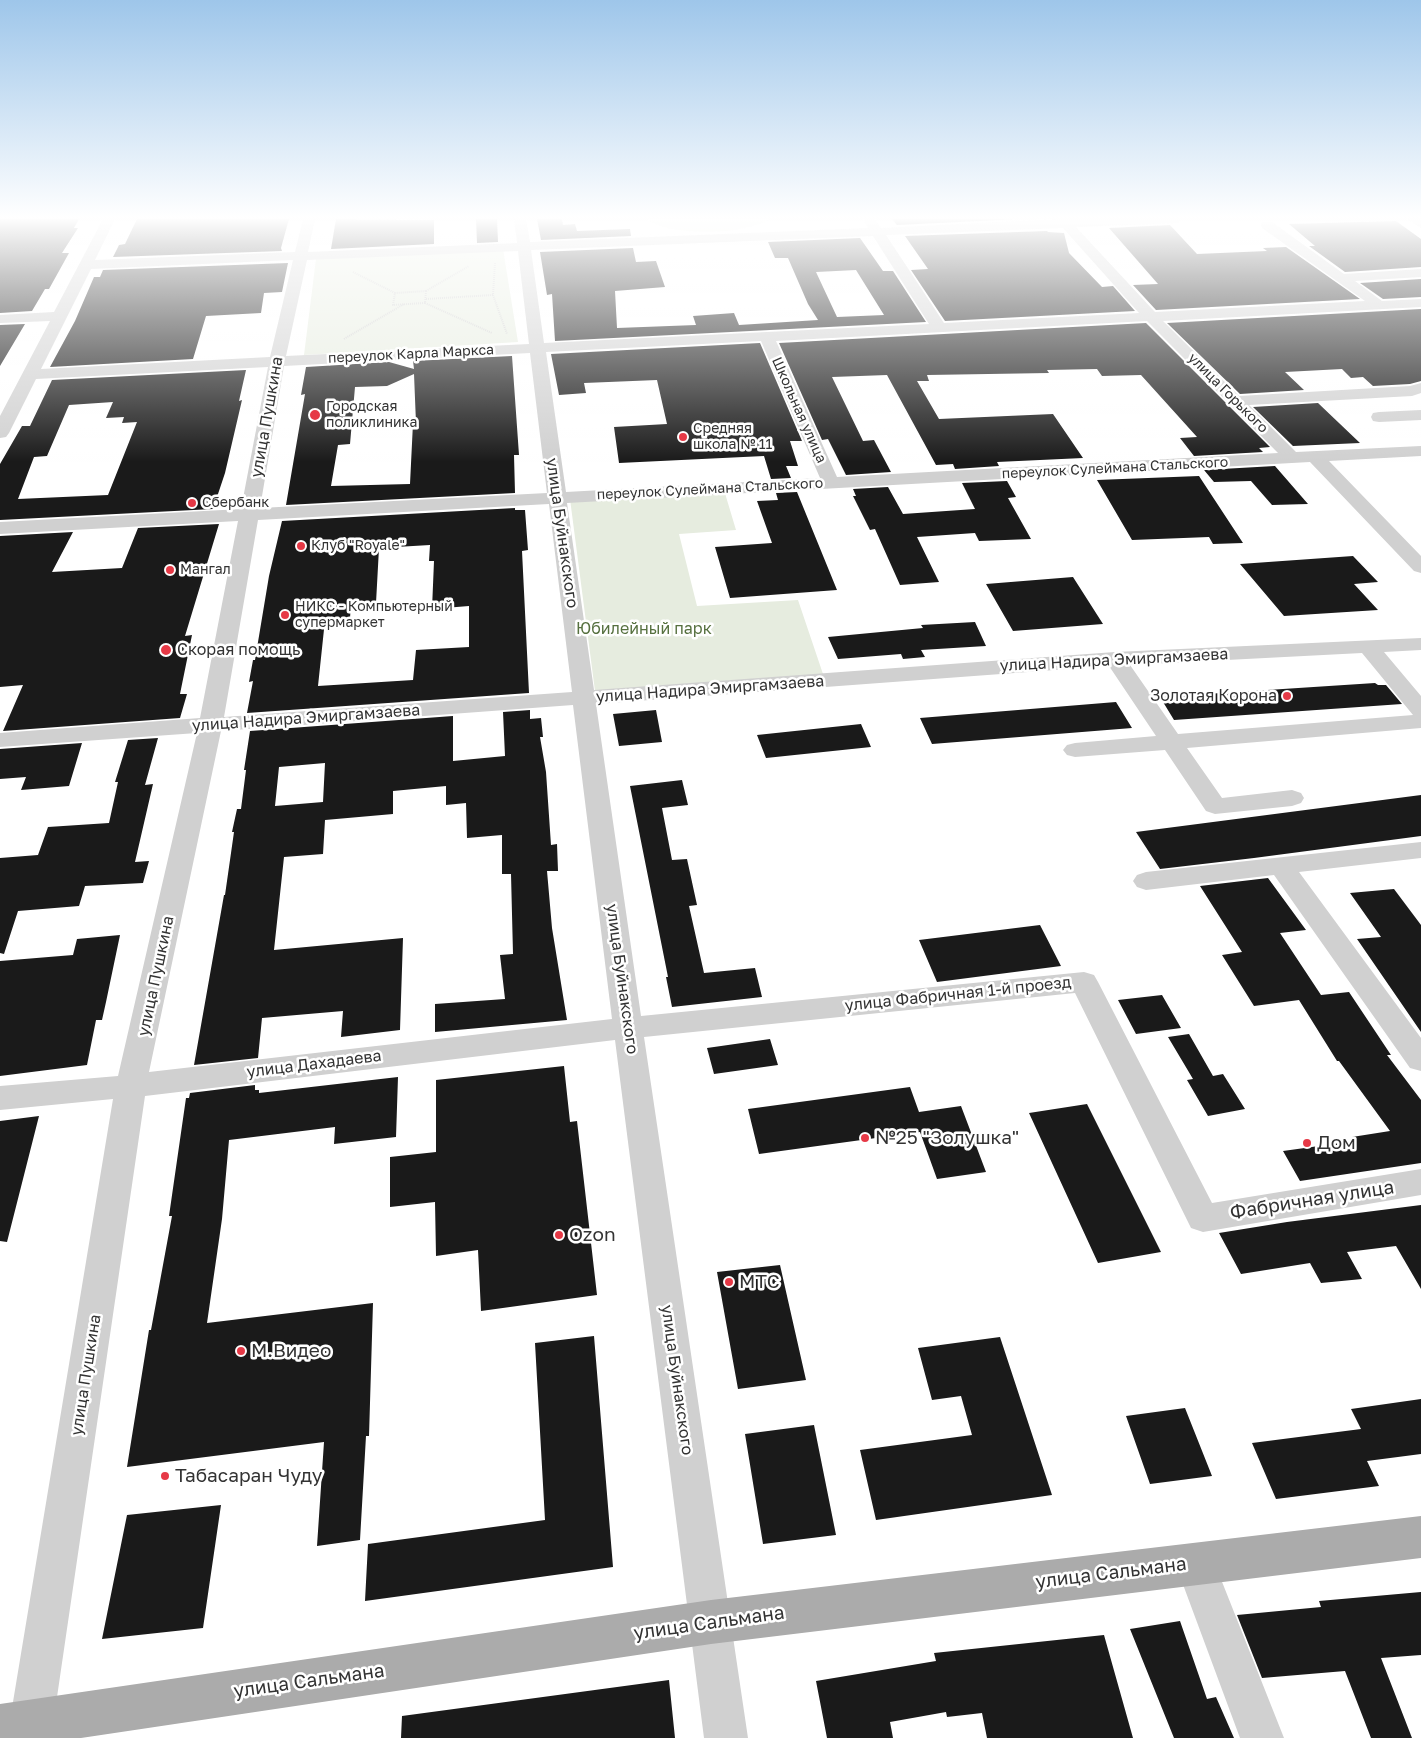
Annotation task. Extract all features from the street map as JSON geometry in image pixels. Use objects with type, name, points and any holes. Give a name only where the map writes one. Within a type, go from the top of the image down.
[{"type":"main road","name":"улица Сальмана","points":[[21,1729],[711,1622],[1421,1537]]},
{"type":"street","points":[[0,433],[68,300]]},
{"type":"street","name":"улица Пушкина","points":[[21,1729],[132,1086],[211,724],[277,361],[290,300]]},
{"type":"street","name":"улица Буйнакского","points":[[515,300],[519,346],[558,498],[628,1028],[726,1738]]},
{"type":"street","points":[[921,300],[939,327]]},
{"type":"street","name":"улица Горького","points":[[1136,300],[1292,458]]},
{"type":"street","points":[[1372,300],[1379,305]]},
{"type":"street","name":"переулок Карла Маркса","points":[[30,374],[519,346],[766,336],[1421,303]]},
{"type":"street","points":[[0,319],[60,316]]},
{"type":"street","name":"Школьная улица","points":[[766,336],[830,483]]},
{"type":"street","points":[[1237,401],[1412,391],[1419,382]]},
{"type":"street","points":[[1379,417],[1421,415]]},
{"type":"street","name":"переулок Сулеймана Стальского","points":[[0,528],[1421,451]]},
{"type":"street","points":[[1316,457],[1421,567]]},
{"type":"street","name":"улица Надира Эмиргамзаева","points":[[0,740],[1115,659],[1421,644]]},
{"type":"street","points":[[1368,647],[1421,710]]},
{"type":"street","points":[[1115,659],[1216,806],[1292,798]]},
{"type":"street","points":[[1075,750],[1421,721]]},
{"type":"street","points":[[1146,881],[1421,850]]},
{"type":"street","points":[[1280,865],[1421,1060]]},
{"type":"street","name":"улица Фабричная 1-й проезд","points":[[628,1028],[1084,982],[1203,1218]]},
{"type":"street","name":"улица Дахадаева","points":[[0,1098],[132,1086],[628,1028]]},
{"type":"street","name":"Фабричная улица","points":[[1203,1218],[1421,1182]]},
{"type":"street","points":[[1195,1563],[1262,1738]]},
{"type":"path","points":[[394,300],[393,305],[426,303],[519,346]]},
{"type":"path","points":[[496,300],[519,346]]},
{"type":"path","points":[[340,342],[404,304]]},
{"type":"green space","points":[[311,300],[511,300],[518,342],[304,355]]},
{"type":"green space","name":"Юбилейный парк","points":[[724,490],[736,530],[679,534],[697,606],[798,600],[823,674],[595,691],[570,499]]},
{"type":"building","points":[[0,300],[38,300],[32,311],[0,313]]},
{"type":"building","points":[[84,300],[263,300],[261,313],[206,316],[193,359],[50,367]]},
{"type":"building","points":[[552,300],[615,300],[617,328],[696,325],[693,316],[734,313],[739,325],[818,320],[806,300],[829,300],[837,317],[884,315],[875,300],[912,300],[926,322],[555,341]]},
{"type":"building","points":[[931,300],[1125,300],[1135,311],[945,321]]},
{"type":"building","points":[[1147,300],[1339,300],[1156,310]]},
{"type":"building","points":[[1421,309],[1421,381],[1410,384],[1373,386],[1363,377],[1351,378],[1342,369],[1285,372],[1304,390],[1240,394],[1167,323]]},
{"type":"building","points":[[1146,323],[1270,447],[1259,448],[1263,452],[1194,456],[1180,438],[1197,437],[1141,375],[1102,376],[1097,369],[1047,370],[1049,373],[927,375],[929,381],[917,381],[939,419],[1053,414],[1083,458],[997,462],[999,466],[955,469],[953,464],[936,465],[887,375],[832,377],[863,441],[874,440],[891,472],[846,475],[828,439],[822,440],[779,343]]},
{"type":"building","points":[[25,324],[0,366],[0,325]]},
{"type":"building","points":[[760,343],[802,441],[790,441],[798,466],[786,466],[791,478],[771,479],[764,456],[619,463],[614,427],[667,424],[657,380],[584,383],[586,393],[559,395],[551,354]]},
{"type":"building","points":[[512,356],[519,455],[514,455],[515,493],[286,505],[305,394],[301,395],[306,367],[389,362],[414,369],[413,361]],"holes":[[[414,374],[416,423],[413,423],[410,484],[331,486],[338,445],[350,444],[355,387],[387,386]]]},
{"type":"building","points":[[246,370],[239,401],[242,400],[225,473],[213,509],[0,520],[0,464],[22,426],[30,426],[52,380]],"holes":[[[113,402],[106,418],[124,417],[122,423],[137,422],[108,495],[18,499],[34,457],[47,456],[69,405]]]},
{"type":"building","points":[[1318,403],[1360,443],[1293,446],[1253,407]]},
{"type":"building","points":[[1275,466],[1308,504],[1272,505],[1251,481],[1214,482],[1204,470]]},
{"type":"building","points":[[1199,476],[1243,543],[1213,544],[1209,537],[1132,540],[1097,480]]},
{"type":"building","points":[[1007,481],[1016,497],[1008,498],[1031,539],[979,541],[975,533],[917,537],[939,582],[900,585],[875,529],[870,530],[853,496],[856,496],[853,489],[888,487],[903,514],[975,509],[962,483]]},
{"type":"building","points":[[797,492],[837,590],[730,598],[715,547],[772,543],[757,501],[778,500],[776,493]]},
{"type":"building","points":[[515,508],[515,510],[525,510],[528,550],[522,551],[529,693],[247,713],[253,681],[249,682],[253,660],[255,660],[269,576],[282,521]],"holes":[[[430,545],[429,561],[434,561],[432,609],[469,606],[469,647],[416,650],[413,680],[318,686],[325,620],[350,618],[351,605],[376,603],[379,548]]]},
{"type":"building","points":[[219,524],[185,636],[192,635],[180,694],[187,694],[180,718],[3,731],[23,685],[0,687],[0,536],[73,532],[52,572],[122,568],[138,528]]},
{"type":"building","points":[[1353,556],[1378,582],[1354,584],[1378,610],[1284,616],[1240,564]]},
{"type":"building","points":[[1073,577],[1103,624],[1013,631],[986,584]]},
{"type":"building","points":[[975,622],[986,646],[921,650],[925,657],[903,659],[901,654],[838,659],[828,637],[923,628],[921,625]]},
{"type":"building","points":[[1375,683],[1386,685],[1402,704],[1174,720],[1160,697]]},
{"type":"building","points":[[1116,702],[1132,728],[932,744],[920,718]]},
{"type":"building","points":[[530,710],[530,719],[541,718],[543,737],[540,737],[546,772],[551,845],[557,844],[558,871],[547,871],[552,928],[567,1020],[435,1032],[435,1004],[505,999],[500,955],[513,954],[511,874],[502,874],[502,835],[467,838],[466,803],[446,805],[446,786],[393,791],[393,814],[325,820],[323,854],[284,857],[274,950],[403,938],[400,1030],[341,1037],[343,1011],[262,1018],[258,1058],[194,1065],[225,895],[234,832],[232,832],[237,809],[241,809],[250,731],[453,716],[453,761],[505,756],[503,712]],"holes":[[[325,763],[323,802],[275,806],[279,767]]]},
{"type":"building","points":[[656,710],[662,742],[619,746],[613,714]]},
{"type":"building","points":[[861,724],[871,747],[766,758],[757,735]]},
{"type":"building","points":[[158,738],[145,785],[153,784],[135,862],[149,861],[143,883],[85,886],[79,906],[18,911],[4,954],[0,953],[0,858],[38,855],[48,827],[109,823],[118,782],[115,782],[128,740]]},
{"type":"building","points":[[82,743],[69,786],[21,790],[26,777],[0,779],[0,749]]},
{"type":"building","points":[[682,780],[688,805],[662,808],[672,860],[687,859],[697,905],[689,906],[704,973],[755,968],[762,997],[672,1007],[666,977],[668,977],[630,786]]},
{"type":"building","points":[[1421,795],[1421,836],[1254,858],[1160,869],[1136,832]]},
{"type":"building","points":[[1268,878],[1306,930],[1280,933],[1321,995],[1349,992],[1391,1055],[1387,1055],[1421,1100],[1421,1163],[1300,1181],[1283,1151],[1355,1141],[1352,1137],[1390,1131],[1339,1061],[1337,1061],[1299,1000],[1254,1006],[1222,955],[1242,952],[1200,886]]},
{"type":"building","points":[[1394,889],[1421,925],[1421,1032],[1357,939],[1381,937],[1350,893]]},
{"type":"building","points":[[1040,925],[1061,966],[937,982],[919,940]]},
{"type":"building","points":[[120,935],[102,1020],[96,1020],[87,1065],[0,1076],[0,961],[73,955],[77,939]]},
{"type":"building","points":[[1162,995],[1181,1028],[1136,1034],[1118,1000]]},
{"type":"building","points":[[1189,1034],[1213,1076],[1223,1074],[1245,1109],[1208,1116],[1187,1080],[1193,1079],[1168,1037]]},
{"type":"building","points":[[770,1039],[778,1065],[714,1074],[707,1048]]},
{"type":"building","points":[[564,1066],[570,1122],[577,1121],[597,1295],[481,1311],[478,1250],[436,1256],[435,1202],[390,1207],[390,1157],[436,1152],[436,1080]]},
{"type":"building","points":[[398,1077],[396,1137],[334,1144],[335,1127],[229,1140],[222,1219],[207,1323],[373,1303],[369,1436],[366,1436],[360,1540],[317,1546],[324,1442],[127,1467],[149,1330],[151,1330],[172,1216],[169,1216],[186,1098],[189,1098],[190,1093],[255,1085],[255,1090],[259,1090],[259,1093]]},
{"type":"building","points":[[910,1087],[919,1112],[961,1106],[986,1172],[937,1179],[920,1132],[759,1154],[748,1109]]},
{"type":"building","points":[[1087,1104],[1161,1252],[1098,1263],[1029,1113]]},
{"type":"building","points":[[39,1116],[7,1242],[0,1241],[0,1121]]},
{"type":"building","points":[[1421,1205],[1421,1289],[1396,1246],[1347,1252],[1362,1279],[1321,1283],[1310,1263],[1241,1274],[1219,1233],[1287,1222]]},
{"type":"building","points":[[780,1265],[806,1380],[738,1389],[717,1272]]},
{"type":"building","points":[[594,1336],[613,1567],[365,1601],[368,1544],[545,1520],[535,1343]]},
{"type":"building","points":[[1000,1337],[1052,1495],[876,1520],[860,1450],[972,1435],[961,1396],[932,1400],[918,1348]]},
{"type":"building","points":[[1421,1399],[1421,1454],[1367,1461],[1379,1486],[1276,1499],[1252,1443],[1361,1429],[1351,1409]]},
{"type":"building","points":[[1185,1408],[1212,1476],[1150,1484],[1126,1416]]},
{"type":"building","points":[[814,1425],[836,1535],[763,1544],[745,1434]]},
{"type":"building","points":[[221,1505],[203,1628],[102,1639],[127,1515]]},
{"type":"building","points":[[1421,1592],[1421,1655],[1381,1658],[1412,1738],[1371,1738],[1345,1671],[1262,1678],[1237,1615],[1321,1607],[1319,1601]]},
{"type":"building","points":[[1180,1621],[1207,1699],[1216,1697],[1234,1738],[1174,1738],[1130,1629]]},
{"type":"building","points":[[1104,1635],[1133,1738],[987,1738],[982,1713],[947,1717],[946,1712],[890,1722],[893,1738],[827,1738],[816,1681],[936,1661],[934,1653]]},
{"type":"building","points":[[669,1680],[675,1738],[401,1738],[402,1716]]},
{"type":"place","name":"Городская поликлиника","points":[[315,415]]},
{"type":"place","name":"Средняя школа № 11","points":[[683,437]]},
{"type":"place","name":"Сбербанк","points":[[192,503]]},
{"type":"place","name":"Клуб \"Royale\"","points":[[301,546]]},
{"type":"place","name":"Мангал","points":[[170,570]]},
{"type":"place","name":"НИКС - Компьютерный супермаркет","points":[[285,615]]},
{"type":"place","name":"Скорая помощь","points":[[166,650]]},
{"type":"place","name":"Золотая Корона","points":[[1287,696]]},
{"type":"place","name":"№25 \"Золушка\"","points":[[865,1138]]},
{"type":"place","name":"Дом","points":[[1307,1143]]},
{"type":"place","name":"Ozon","points":[[559,1235]]},
{"type":"place","name":"МТС","points":[[729,1282]]},
{"type":"place","name":"М.Видео","points":[[241,1351]]},
{"type":"place","name":"Табасаран Чуду","points":[[165,1476]]}]
